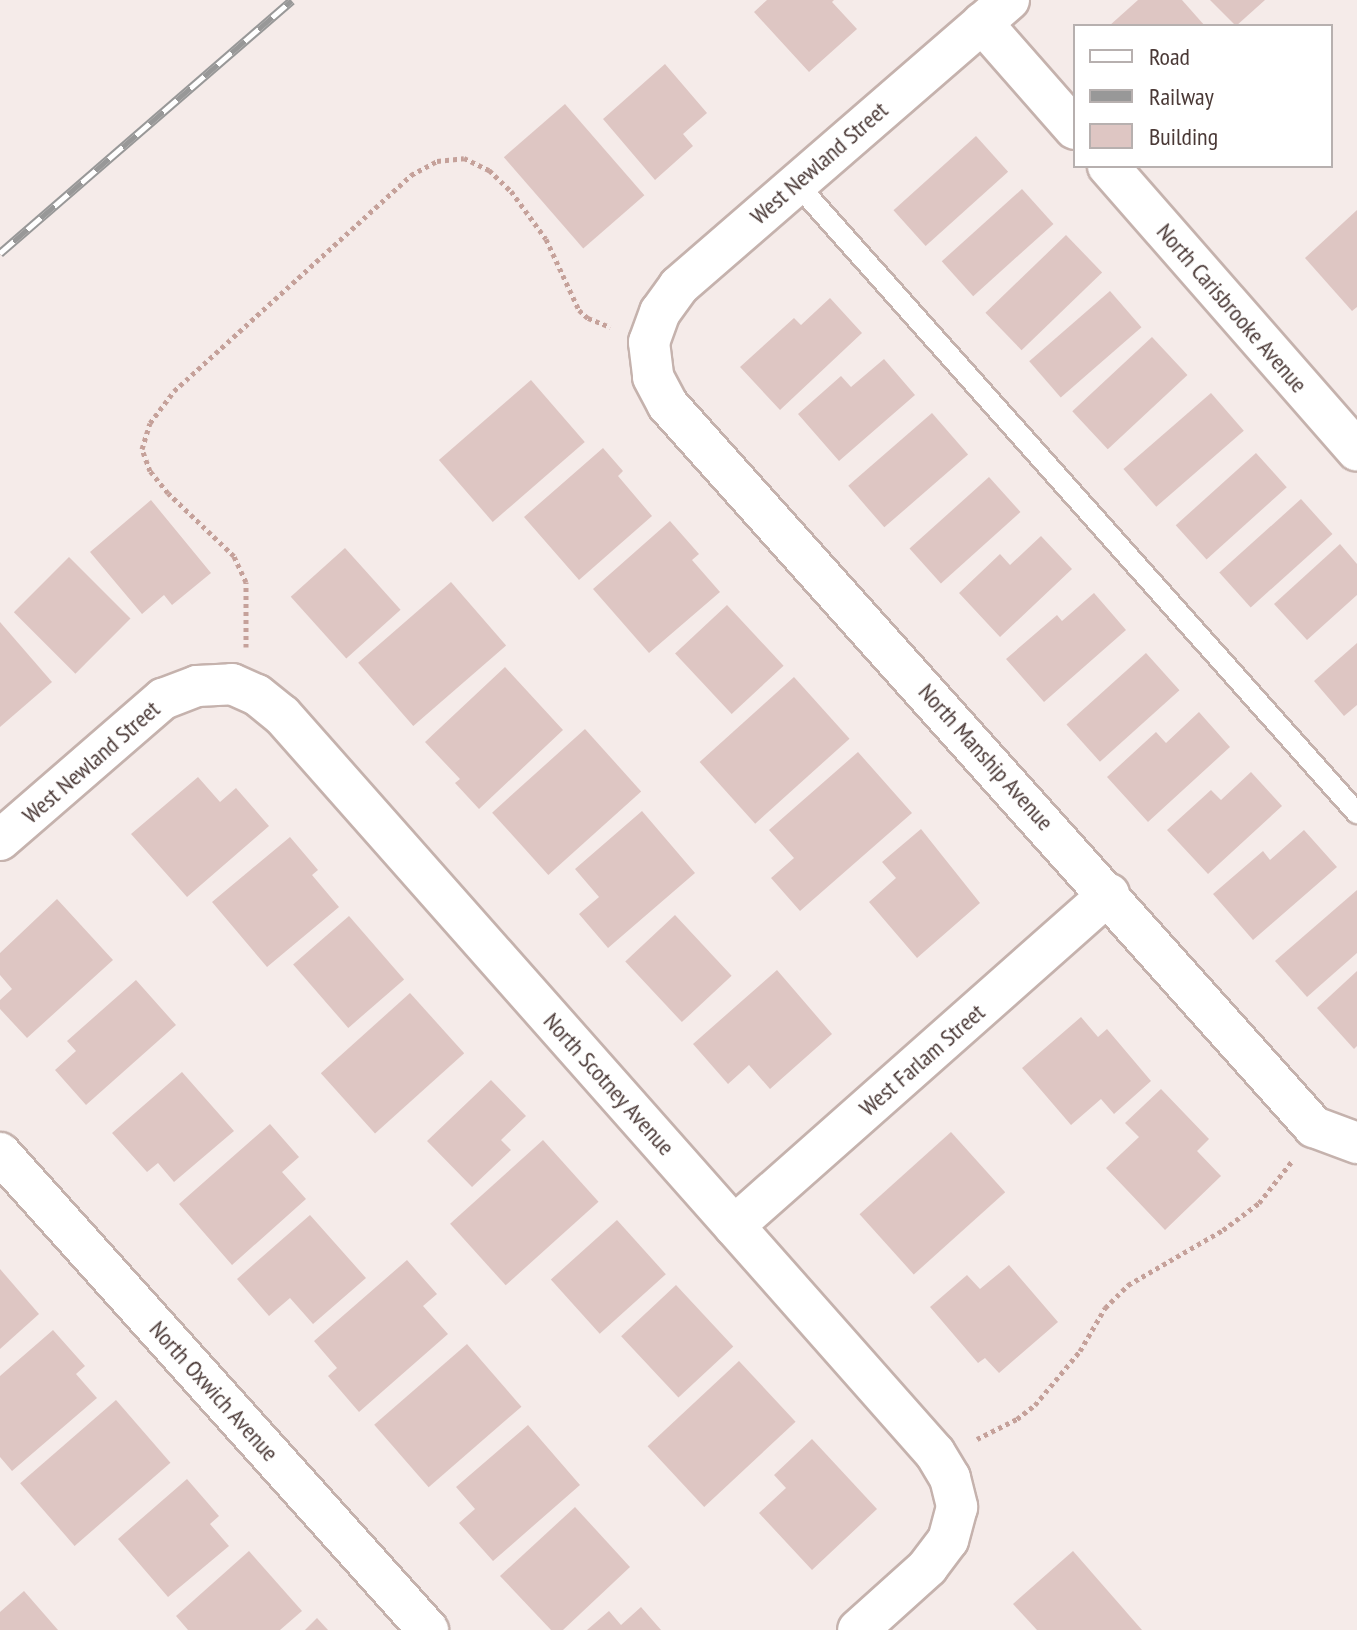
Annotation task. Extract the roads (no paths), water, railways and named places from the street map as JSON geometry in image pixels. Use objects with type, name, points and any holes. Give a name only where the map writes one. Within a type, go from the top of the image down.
[{"type":"street","points":[[996,12],[1073,126]]},
{"type":"street","name":"West Newland Street","points":[[631,335],[660,312],[679,286],[996,12]]},
{"type":"street","name":"North Carisbrooke Avenue","points":[[1110,168],[1355,443]]},
{"type":"street","name":"North Manship Avenue","points":[[631,335],[668,405],[1109,894],[1314,1127],[1357,1143]]},
{"type":"street","name":"West Newland Street","points":[[0,840],[163,699],[239,666]]},
{"type":"street","name":"North Scotney Avenue","points":[[239,666],[257,695],[282,715],[935,1453],[950,1478],[957,1507],[948,1540],[928,1567],[858,1630]]},
{"type":"street","name":"West Farlam Street","points":[[734,1226],[1109,894]]},
{"type":"street","name":"North Oxwich Avenue","points":[[0,1153],[428,1630]]},
{"type":"lane","points":[[796,183],[1357,813]]},
{"type":"railway","points":[[0,253],[292,0]]}]
